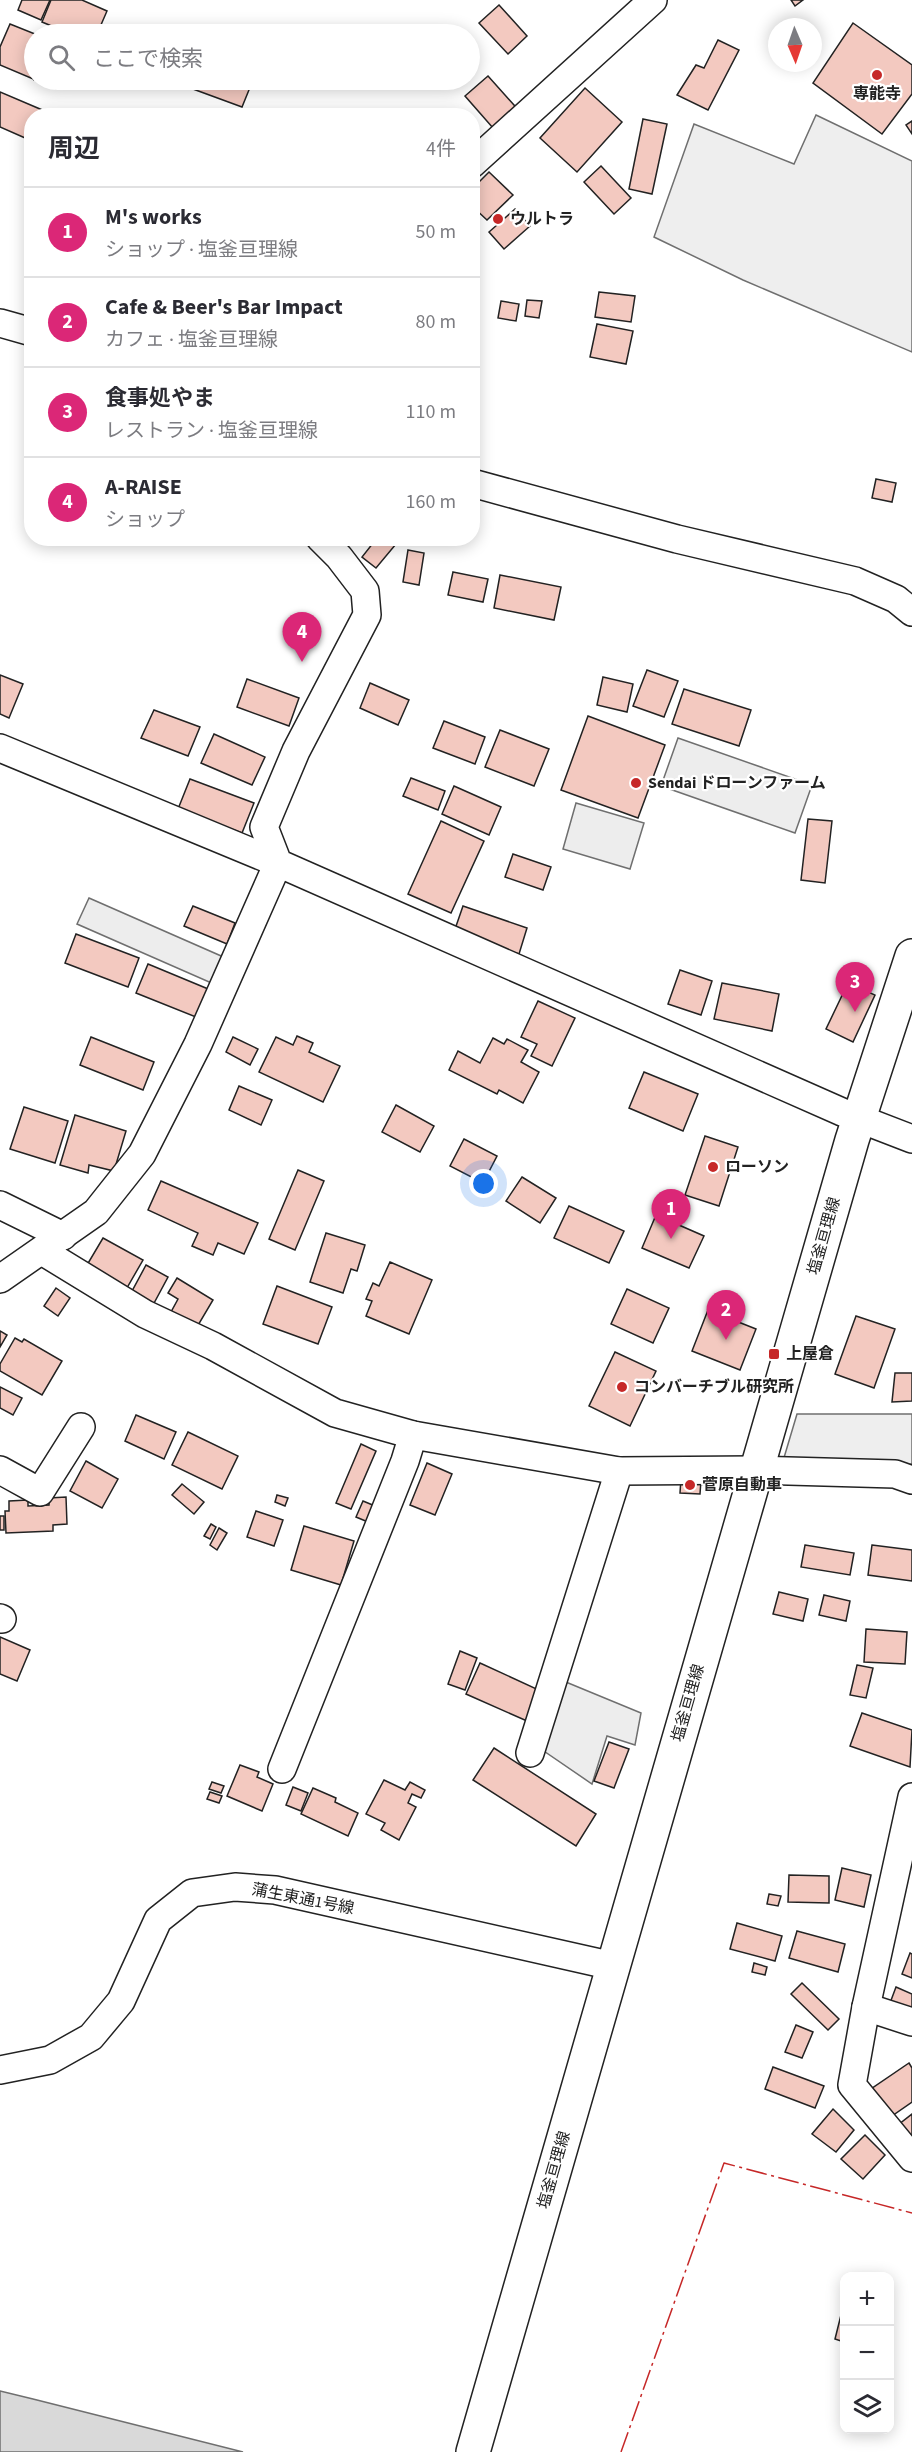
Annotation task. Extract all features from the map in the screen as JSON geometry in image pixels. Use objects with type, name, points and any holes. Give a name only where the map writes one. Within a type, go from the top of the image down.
[{"type":"main road","name":"塩釜亘理線","points":[[473,2452],[755,1470],[859,1118],[912,956]]},
{"type":"street","points":[[480,157],[653,0]]},
{"type":"street","points":[[0,323],[24,330]]},
{"type":"street","points":[[480,485],[677,539],[855,581],[896,599],[912,612]]},
{"type":"street","points":[[0,1279],[96,1212],[142,1154],[198,1044],[278,863],[264,827],[296,751],[367,615],[365,591],[338,546]]},
{"type":"street","points":[[0,747],[278,863],[859,1118],[912,1139]]},
{"type":"street","points":[[0,1204],[145,1314],[213,1346],[335,1413],[413,1435],[619,1472],[755,1470],[895,1474],[912,1480]]},
{"type":"street","points":[[0,1470],[40,1492],[81,1427]]},
{"type":"street","points":[[282,1769],[401,1472],[413,1435]]},
{"type":"street","points":[[530,1753],[619,1472]]},
{"type":"street","points":[[912,1797],[866,2007],[852,2085],[912,2158]]},
{"type":"street","name":"蒲生東通1号線","points":[[0,2070],[50,2060],[91,2037],[121,2001],[158,1920],[192,1893],[235,1887],[275,1890],[613,1966]]},
{"type":"street","points":[[866,2007],[912,2022]]},
{"type":"shaded area","points":[[816,115],[912,161],[912,352],[743,280],[654,237],[694,124],[794,164]]},
{"type":"shaded area","points":[[678,738],[812,785],[795,833],[661,786]]},
{"type":"shaded area","points":[[576,803],[644,823],[630,869],[563,849]]},
{"type":"shaded area","points":[[89,898],[228,959],[216,985],[77,924]]},
{"type":"shaded area","points":[[797,1414],[912,1414],[912,1463],[910,1465],[783,1461]]},
{"type":"shaded area","points":[[561,1680],[641,1713],[635,1745],[607,1736],[592,1784],[538,1747]]},
{"type":"shaded area","points":[[0,2391],[33,2399],[243,2452],[0,2452]]},
{"type":"building","points":[[22,0],[50,0],[41,20],[18,10]]},
{"type":"building","points":[[51,0],[82,0],[107,11],[101,24],[47,24],[42,22]]},
{"type":"building","points":[[791,0],[803,0],[795,6]]},
{"type":"building","points":[[499,5],[527,36],[508,54],[479,23]]},
{"type":"building","points":[[853,23],[912,65],[912,94],[882,134],[813,83]]},
{"type":"building","points":[[10,24],[24,30],[24,75],[0,65],[0,47]]},
{"type":"building","points":[[718,40],[739,50],[708,110],[677,95],[696,65],[704,68]]},
{"type":"building","points":[[488,76],[523,115],[500,136],[480,113],[480,108],[476,108],[465,96],[472,90],[480,90],[480,83]]},
{"type":"building","points":[[585,88],[622,122],[577,172],[540,138]]},
{"type":"building","points":[[196,90],[249,90],[242,107]]},
{"type":"building","points":[[0,92],[38,108],[24,108],[24,138],[0,127]]},
{"type":"building","points":[[643,119],[667,124],[652,194],[629,189]]},
{"type":"building","points":[[912,121],[912,134],[906,125]]},
{"type":"building","points":[[601,166],[631,198],[614,214],[584,182]]},
{"type":"building","points":[[489,172],[513,195],[487,220],[480,213],[480,181]]},
{"type":"building","points":[[515,209],[530,226],[504,249],[489,232]]},
{"type":"building","points":[[599,292],[635,296],[631,322],[595,317]]},
{"type":"building","points":[[527,300],[542,301],[539,318],[525,316]]},
{"type":"building","points":[[501,301],[519,304],[516,321],[498,318]]},
{"type":"building","points":[[597,324],[633,331],[626,364],[590,357]]},
{"type":"building","points":[[876,479],[896,483],[892,502],[872,498]]},
{"type":"building","points":[[371,546],[394,546],[376,568],[362,557]]},
{"type":"building","points":[[408,550],[424,553],[419,585],[403,582]]},
{"type":"building","points":[[453,572],[488,579],[483,602],[448,595]]},
{"type":"building","points":[[500,575],[561,587],[554,620],[494,608]]},
{"type":"building","points":[[647,670],[678,681],[664,717],[633,706]]},
{"type":"building","points":[[0,675],[23,684],[9,718],[0,714]]},
{"type":"building","points":[[603,677],[633,684],[627,712],[597,705]]},
{"type":"building","points":[[247,679],[299,698],[289,726],[237,707]]},
{"type":"building","points":[[370,683],[409,700],[398,725],[360,708]]},
{"type":"building","points":[[684,689],[751,710],[739,746],[672,724]]},
{"type":"building","points":[[154,710],[200,727],[188,756],[141,738]]},
{"type":"building","points":[[588,716],[665,745],[638,818],[561,790]]},
{"type":"building","points":[[444,721],[485,737],[475,764],[433,748]]},
{"type":"building","points":[[500,730],[549,749],[534,786],[485,767]]},
{"type":"building","points":[[214,734],[265,757],[252,785],[201,763]]},
{"type":"building","points":[[411,778],[445,791],[438,810],[403,796]]},
{"type":"building","points":[[190,779],[254,803],[242,833],[178,809]]},
{"type":"building","points":[[454,786],[501,807],[489,835],[442,814]]},
{"type":"building","points":[[808,819],[832,821],[825,883],[801,880]]},
{"type":"building","points":[[441,821],[484,841],[451,913],[408,894]]},
{"type":"building","points":[[513,854],[551,867],[543,890],[505,877]]},
{"type":"building","points":[[193,906],[235,923],[227,944],[184,926]]},
{"type":"building","points":[[463,906],[527,928],[519,954],[454,932]]},
{"type":"building","points":[[76,934],[139,958],[128,987],[65,963]]},
{"type":"building","points":[[148,964],[213,991],[201,1019],[136,993]]},
{"type":"building","points":[[680,970],[712,981],[701,1015],[668,1004]]},
{"type":"building","points":[[722,983],[779,994],[772,1031],[714,1019]]},
{"type":"building","points":[[848,983],[875,995],[853,1042],[826,1029]]},
{"type":"building","points":[[538,1001],[575,1018],[552,1066],[531,1056],[537,1044],[521,1037]]},
{"type":"building","points":[[297,1036],[313,1043],[309,1052],[340,1066],[323,1102],[259,1072],[276,1037],[293,1045]]},
{"type":"building","points":[[91,1037],[154,1062],[143,1090],[80,1065]]},
{"type":"building","points":[[233,1037],[258,1049],[250,1065],[226,1052]]},
{"type":"building","points":[[493,1038],[504,1044],[507,1039],[528,1050],[521,1062],[539,1072],[523,1103],[499,1090],[497,1094],[449,1070],[458,1051],[480,1063]]},
{"type":"building","points":[[644,1072],[698,1094],[683,1131],[629,1108]]},
{"type":"building","points":[[239,1086],[272,1100],[261,1125],[229,1110]]},
{"type":"building","points":[[396,1105],[434,1126],[420,1152],[382,1132]]},
{"type":"building","points":[[24,1107],[68,1121],[55,1163],[10,1149]]},
{"type":"building","points":[[75,1115],[126,1131],[114,1171],[89,1165],[88,1173],[60,1165]]},
{"type":"building","points":[[705,1136],[738,1147],[719,1206],[685,1195]]},
{"type":"building","points":[[464,1139],[497,1156],[483,1183],[450,1166]]},
{"type":"building","points":[[298,1170],[324,1181],[295,1250],[269,1239]]},
{"type":"building","points":[[522,1177],[556,1198],[540,1223],[506,1201]]},
{"type":"building","points":[[161,1181],[258,1223],[244,1254],[218,1243],[213,1255],[192,1246],[198,1233],[148,1210]]},
{"type":"building","points":[[569,1206],[624,1231],[609,1263],[554,1238]]},
{"type":"building","points":[[656,1215],[704,1236],[689,1268],[642,1248]]},
{"type":"building","points":[[326,1233],[365,1245],[357,1271],[351,1269],[343,1293],[310,1282]]},
{"type":"building","points":[[103,1238],[143,1260],[124,1293],[84,1270]]},
{"type":"building","points":[[390,1262],[432,1280],[409,1334],[366,1316],[372,1301],[366,1299],[373,1283],[379,1286]]},
{"type":"building","points":[[146,1265],[168,1277],[153,1305],[131,1293]]},
{"type":"building","points":[[177,1278],[213,1300],[197,1327],[171,1312],[178,1299],[168,1293]]},
{"type":"building","points":[[277,1286],[332,1307],[318,1344],[263,1324]]},
{"type":"building","points":[[56,1288],[70,1298],[58,1316],[44,1306]]},
{"type":"building","points":[[627,1289],[669,1308],[653,1343],[611,1324]]},
{"type":"building","points":[[708,1310],[756,1329],[740,1370],[692,1351]]},
{"type":"building","points":[[856,1316],[895,1329],[874,1388],[835,1374]]},
{"type":"building","points":[[0,1331],[7,1335],[0,1347]]},
{"type":"building","points":[[15,1338],[22,1342],[24,1339],[62,1361],[42,1395],[0,1371],[0,1364]]},
{"type":"building","points":[[615,1352],[656,1371],[630,1426],[589,1406]]},
{"type":"building","points":[[895,1373],[912,1373],[912,1401],[892,1402]]},
{"type":"building","points":[[0,1387],[22,1398],[13,1415],[0,1408]]},
{"type":"building","points":[[136,1415],[176,1432],[164,1459],[125,1441]]},
{"type":"building","points":[[188,1432],[238,1456],[222,1489],[172,1465]]},
{"type":"building","points":[[361,1444],[376,1451],[351,1509],[336,1503]]},
{"type":"building","points":[[86,1461],[118,1479],[102,1508],[70,1491]]},
{"type":"building","points":[[427,1463],[452,1474],[435,1515],[410,1505]]},
{"type":"building","points":[[681,1478],[701,1480],[700,1494],[680,1493]]},
{"type":"building","points":[[182,1484],[204,1502],[194,1514],[172,1495]]},
{"type":"building","points":[[277,1495],[288,1498],[285,1506],[275,1502]]},
{"type":"building","points":[[66,1497],[67,1524],[53,1525],[53,1531],[6,1533],[5,1511],[9,1511],[9,1501],[28,1500],[28,1506],[49,1505],[49,1498]]},
{"type":"building","points":[[363,1501],[375,1506],[368,1522],[356,1517]]},
{"type":"building","points":[[256,1511],[283,1520],[274,1546],[247,1537]]},
{"type":"building","points":[[0,1516],[4,1516],[4,1530],[0,1530]]},
{"type":"building","points":[[211,1524],[216,1527],[210,1539],[204,1536]]},
{"type":"building","points":[[304,1526],[354,1541],[341,1585],[291,1570]]},
{"type":"building","points":[[219,1528],[227,1533],[217,1550],[210,1545]]},
{"type":"building","points":[[805,1545],[854,1553],[850,1575],[801,1567]]},
{"type":"building","points":[[872,1545],[912,1550],[912,1581],[868,1575]]},
{"type":"building","points":[[779,1592],[808,1599],[803,1621],[773,1614]]},
{"type":"building","points":[[824,1595],[850,1601],[846,1621],[819,1615]]},
{"type":"building","points":[[866,1629],[907,1632],[905,1664],[864,1662]]},
{"type":"building","points":[[0,1637],[30,1650],[17,1681],[0,1674]]},
{"type":"building","points":[[460,1651],[477,1658],[465,1690],[448,1684]]},
{"type":"building","points":[[480,1663],[541,1691],[527,1721],[466,1694]]},
{"type":"building","points":[[857,1665],[873,1668],[866,1698],[850,1695]]},
{"type":"building","points":[[862,1713],[912,1730],[910,1767],[850,1746]]},
{"type":"building","points":[[609,1742],[629,1749],[614,1788],[594,1781]]},
{"type":"building","points":[[494,1748],[596,1814],[576,1846],[473,1780]]},
{"type":"building","points":[[240,1765],[259,1772],[257,1777],[273,1784],[262,1811],[227,1796]]},
{"type":"building","points":[[384,1780],[405,1790],[410,1782],[425,1790],[421,1798],[412,1794],[408,1803],[416,1807],[399,1840],[381,1830],[385,1823],[366,1814]]},
{"type":"building","points":[[212,1782],[224,1786],[221,1793],[209,1789]]},
{"type":"building","points":[[293,1787],[308,1793],[301,1811],[286,1805]]},
{"type":"building","points":[[313,1788],[336,1798],[335,1802],[358,1813],[348,1836],[301,1814]]},
{"type":"building","points":[[210,1792],[222,1796],[219,1803],[207,1799]]},
{"type":"building","points":[[842,1868],[871,1875],[864,1907],[835,1900]]},
{"type":"building","points":[[789,1875],[829,1876],[829,1903],[788,1902]]},
{"type":"building","points":[[769,1894],[781,1896],[778,1906],[767,1904]]},
{"type":"building","points":[[737,1923],[782,1936],[775,1961],[730,1949]]},
{"type":"building","points":[[797,1931],[845,1944],[838,1972],[789,1958]]},
{"type":"building","points":[[910,1953],[912,1954],[912,1978],[902,1974]]},
{"type":"building","points":[[754,1963],[767,1967],[765,1975],[752,1972]]},
{"type":"building","points":[[802,1983],[839,2019],[828,2030],[791,1994]]},
{"type":"building","points":[[896,1987],[912,1994],[912,2011],[890,2003]]},
{"type":"building","points":[[796,2025],[813,2032],[802,2058],[785,2052]]},
{"type":"building","points":[[909,2063],[912,2068],[912,2102],[889,2118],[868,2091]]},
{"type":"building","points":[[773,2067],[824,2086],[815,2108],[765,2089]]},
{"type":"building","points":[[833,2109],[854,2130],[836,2152],[812,2134]]},
{"type":"building","points":[[912,2114],[912,2148],[894,2128]]},
{"type":"building","points":[[865,2135],[885,2155],[863,2179],[841,2159]]},
{"type":"building","points":[[840,2319],[840,2341],[835,2339]]},
{"type":"power","points":[[621,2452],[724,2163],[912,2213]]},
{"type":"place","name":"専能寺","points":[[877,75]]},
{"type":"place","name":"ウルトラ","points":[[498,219]]},
{"type":"place","name":"A-RAISE","points":[[302,662]]},
{"type":"place","name":"Sendai ドローンファーム","points":[[636,783]]},
{"type":"place","name":"食事処やま","points":[[855,1012]]},
{"type":"place","name":"ローソン","points":[[713,1167]]},
{"type":"place","name":"M's works","points":[[671,1239]]},
{"type":"place","name":"Cafe & Beer's Bar Impact","points":[[726,1340]]},
{"type":"place","name":"上屋倉","points":[[774,1354]]},
{"type":"place","name":"コンバーチブル研究所","points":[[622,1387]]},
{"type":"place","name":"菅原自動車","points":[[690,1485]]}]
